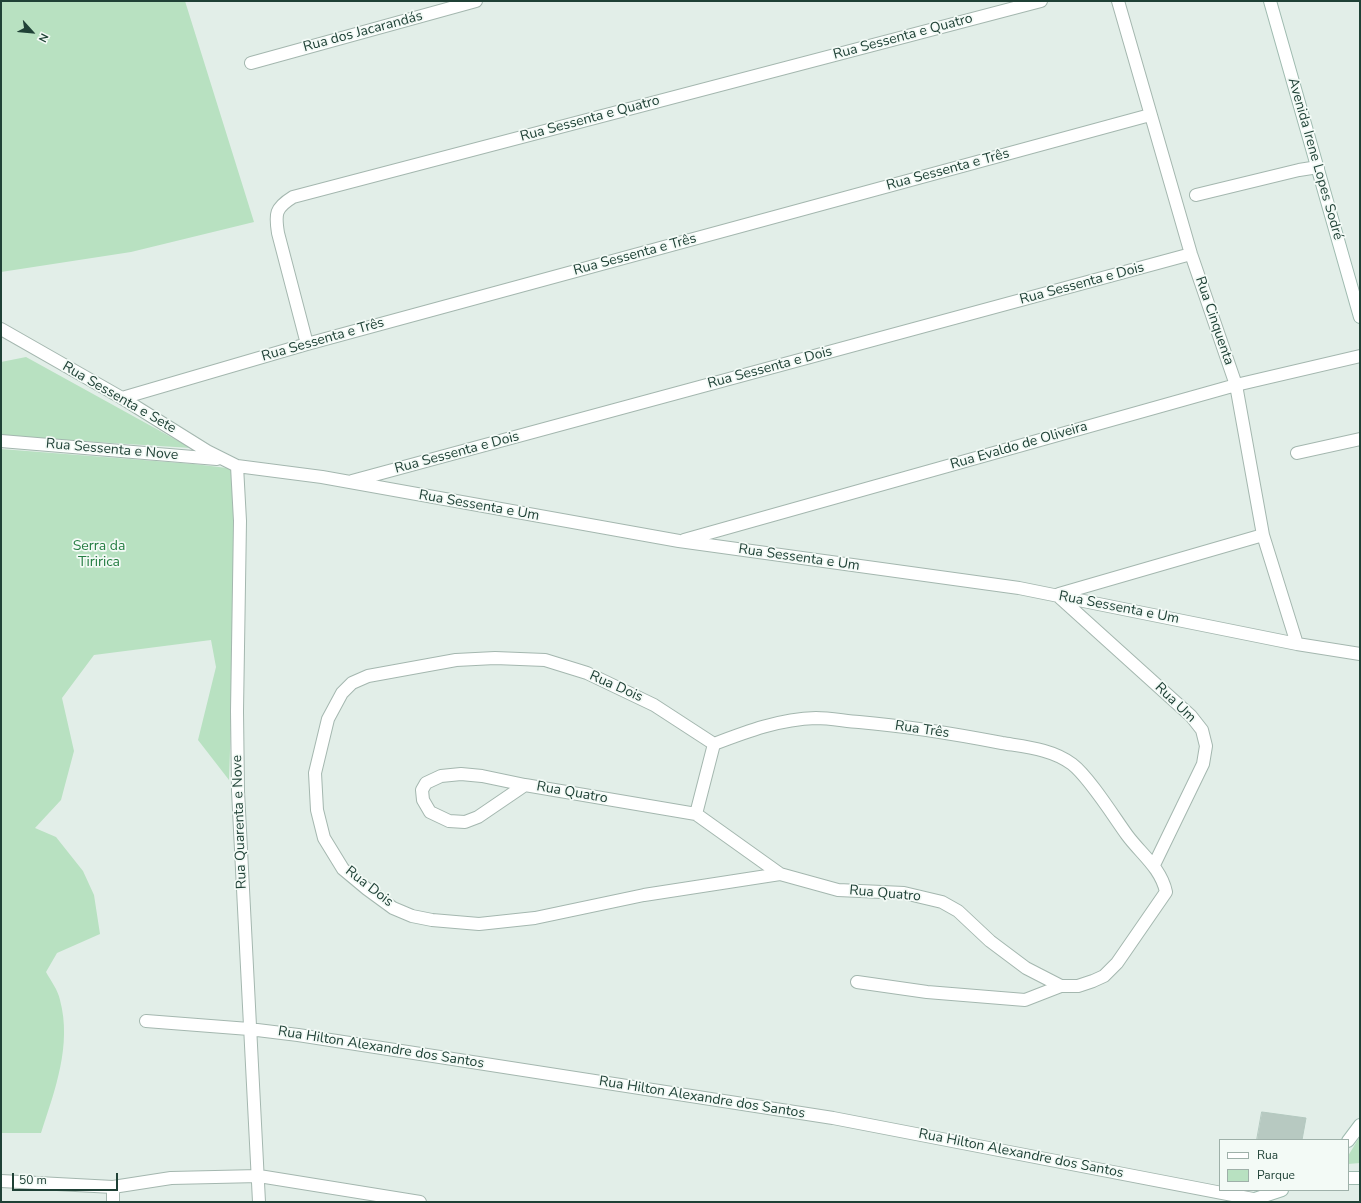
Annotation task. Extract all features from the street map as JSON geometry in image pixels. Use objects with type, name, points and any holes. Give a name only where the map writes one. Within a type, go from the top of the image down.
[{"type":"street","name":"Rua dos Jacarandás","points":[[251,63],[476,1]]},
{"type":"street","name":"Rua Sessenta e Quatro","points":[[307,344],[278,233],[276,216],[281,204],[293,196],[1041,1]]},
{"type":"street","name":"Rua Cinquenta","points":[[1118,1],[1191,254],[1236,385],[1263,535],[1297,644]]},
{"type":"street","name":"Avenida Irene Lopes Sodré","points":[[1270,1],[1360,317]]},
{"type":"street","name":"Rua Sessenta e Três","points":[[122,398],[307,344],[1150,115]]},
{"type":"street","points":[[1196,195],[1299,170],[1318,167]]},
{"type":"street","name":"Rua Sessenta e Dois","points":[[348,482],[1191,254]]},
{"type":"street","name":"Rua Sessenta e Sete","points":[[1,329],[237,466]]},
{"type":"street","name":"Rua Evaldo de Oliveira","points":[[679,541],[1236,385],[1360,356]]},
{"type":"street","points":[[1297,453],[1360,438]]},
{"type":"street","name":"Rua Sessenta e Nove","points":[[1,441],[223,459]]},
{"type":"street","name":"Rua Sessenta e Um","points":[[237,466],[348,482],[679,541],[1056,595],[1297,644],[1360,654]]},
{"type":"street","name":"Rua Quarenta e Nove","points":[[237,466],[240,521],[237,711],[238,791],[259,1176],[259,1202]]},
{"type":"street","points":[[1056,595],[1263,535]]},
{"type":"street","name":"Rua Um","points":[[1056,595],[1191,716],[1202,730],[1206,746],[1203,764],[1154,865]]},
{"type":"street","name":"Rua Dois","points":[[714,744],[654,705],[587,673],[546,660],[495,658],[456,660],[368,676],[352,683],[342,693],[328,719],[315,773],[317,810],[324,838],[343,869],[393,908],[412,916],[432,920],[479,924],[535,918],[644,895],[780,874]]},
{"type":"street","name":"Rua Três","points":[[714,744],[756,728],[781,722],[817,718],[897,726],[1039,749],[1072,764],[1089,783],[1137,848],[1154,865]]},
{"type":"street","points":[[696,814],[714,744]]},
{"type":"street","name":"Rua Quatro","points":[[525,785],[478,817],[465,822],[449,821],[430,812],[423,800],[422,790],[426,783],[441,776],[461,774],[482,776],[525,785],[696,814],[780,874],[838,890],[904,893],[942,902],[958,911],[990,941],[1026,968],[1061,986],[1078,986],[1093,981],[1104,976],[1117,963],[1166,892],[1164,884],[1154,865]]},
{"type":"street","points":[[857,982],[927,992],[1025,1000],[1061,986]]},
{"type":"street","name":"Rua Hilton Alexandre dos Santos","points":[[146,1021],[250,1029],[833,1118],[1249,1200]]},
{"type":"street","points":[[1349,1140],[1360,1125]]},
{"type":"street","points":[[1,1181],[113,1187],[172,1178],[259,1176],[404,1201],[420,1202]]},
{"type":"street","points":[[1349,1178],[1360,1178]]},
{"type":"street","points":[[113,1187],[114,1202]]},
{"type":"street","points":[[1249,1200],[1279,1191]]},
{"type":"green space","points":[[1,1],[185,1],[254,222],[131,252],[1,272]]},
{"type":"green space","points":[[26,357],[191,448],[1,436],[1,362]]},
{"type":"green space","name":"Serra da Tiririca","points":[[1,449],[194,464],[235,469],[239,481],[229,780],[198,740],[216,667],[211,640],[94,655],[62,698],[74,751],[61,800],[35,828],[56,837],[83,871],[94,895],[100,934],[57,953],[46,972],[59,996],[63,1017],[64,1034],[60,1067],[52,1100],[41,1133],[1,1133]]},
{"type":"green space","points":[[1360,1136],[1360,1163],[1349,1164],[1349,1154]]},
{"type":"building","points":[[1262,1112],[1306,1118],[1302,1139],[1257,1139]]}]
